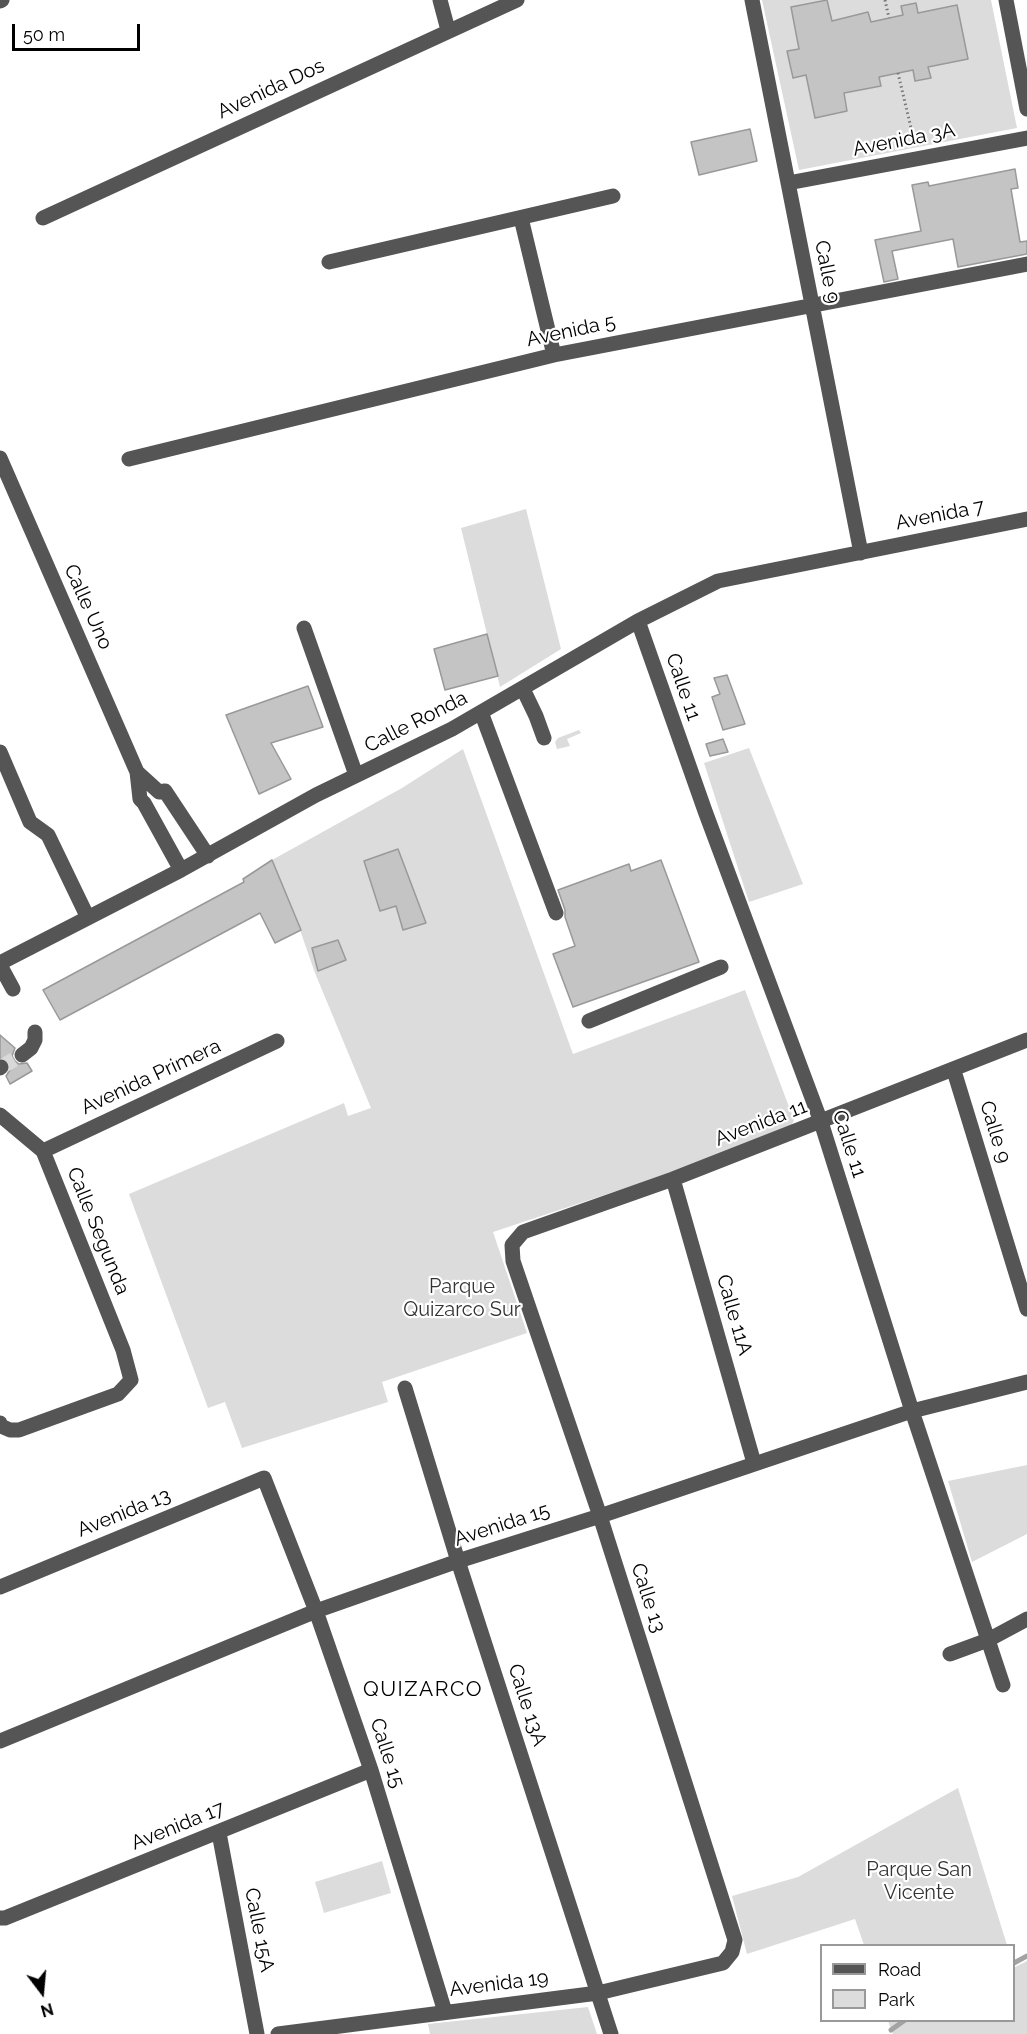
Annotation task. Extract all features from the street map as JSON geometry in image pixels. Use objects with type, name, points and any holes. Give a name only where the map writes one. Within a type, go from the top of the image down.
[{"type":"street","points":[[440,0],[448,30]]},
{"type":"street","name":"Avenida Dos","points":[[43,218],[517,0]]},
{"type":"street","name":"Calle 9","points":[[752,0],[861,553]]},
{"type":"street","points":[[1006,0],[1027,109]]},
{"type":"street","name":"Avenida 3A","points":[[788,183],[1027,138]]},
{"type":"street","points":[[329,262],[614,196]]},
{"type":"street","points":[[521,218],[554,355]]},
{"type":"street","name":"Avenida 5","points":[[129,459],[554,355],[1027,264]]},
{"type":"street","name":"Calle Uno","points":[[0,458],[137,772],[140,800],[144,803],[181,870]]},
{"type":"street","name":"Avenida 7","points":[[861,553],[1027,519]]},
{"type":"street","name":"Calle Ronda","points":[[0,964],[208,856],[264,823],[481,712],[638,621],[718,581],[861,553]]},
{"type":"street","name":"Calle 11","points":[[638,621],[709,822],[821,1122],[912,1411],[1003,1685]]},
{"type":"street","points":[[304,628],[356,775]]},
{"type":"street","points":[[523,689],[544,738]]},
{"type":"street","points":[[481,712],[556,913]]},
{"type":"street","points":[[0,753],[30,822],[48,835],[88,918]]},
{"type":"street","name":"Calle Uno","points":[[137,772],[159,792],[165,791],[208,856]]},
{"type":"street","points":[[0,964],[13,989]]},
{"type":"street","points":[[589,1021],[721,967]]},
{"type":"street","points":[[22,1055],[31,1048],[35,1040],[35,1032]]},
{"type":"street","name":"Avenida 11","points":[[512,1245],[523,1232],[673,1179],[954,1071],[1027,1040]]},
{"type":"street","name":"Avenida Primera","points":[[43,1151],[277,1041]]},
{"type":"street","name":"Calle 9","points":[[954,1071],[1027,1309]]},
{"type":"street","name":"Calle Segunda","points":[[0,1115],[43,1151],[123,1350],[131,1380],[118,1394],[19,1430],[10,1430],[1,1425]]},
{"type":"street","name":"Calle 11A","points":[[673,1179],[754,1463]]},
{"type":"street","name":"Calle 13","points":[[512,1245],[513,1261],[600,1516],[735,1940],[732,1952],[723,1963]]},
{"type":"street","name":"Avenida 15","points":[[0,1741],[316,1611],[458,1561],[600,1516],[912,1411],[1027,1382]]},
{"type":"street","name":"Calle 13A","points":[[405,1388],[458,1561],[611,2034]]},
{"type":"street","name":"Avenida 13","points":[[0,1587],[264,1478]]},
{"type":"street","name":"Calle 15","points":[[264,1478],[316,1611],[371,1770],[445,2012]]},
{"type":"street","points":[[950,1654],[988,1640],[1027,1619]]},
{"type":"street","name":"Avenida 17","points":[[0,1918],[5,1918],[219,1833],[371,1770]]},
{"type":"street","name":"Calle 15A","points":[[219,1833],[257,2034]]},
{"type":"street","name":"Avenida 19","points":[[278,2034],[598,1993],[723,1963]]},
{"type":"path","points":[[885,0],[889,18]]},
{"type":"path","points":[[898,73],[918,159]]},
{"type":"green space","points":[[762,0],[827,0],[991,0],[1017,128],[799,170]],"holes":[[[827,0],[834,30],[868,12],[871,22],[903,15],[901,6],[915,3],[918,13],[957,5],[968,59],[928,67],[930,78],[915,81],[913,70],[879,77],[881,86],[867,89],[865,79],[842,84],[847,111],[815,118],[806,75],[792,77],[787,51],[799,49],[791,7]]]},
{"type":"green space","points":[[526,509],[561,649],[500,687],[461,528]]},
{"type":"green space","points":[[579,730],[581,733],[567,739],[570,746],[557,749],[555,742],[558,738]]},
{"type":"green space","points":[[749,748],[803,884],[749,902],[704,763]]},
{"type":"green space","name":"Parque Quizarco Sur","points":[[463,749],[573,1054],[745,990],[794,1120],[788,1134],[493,1232],[527,1333],[382,1382],[388,1402],[242,1448],[225,1402],[208,1408],[129,1194],[344,1103],[348,1116],[371,1108],[315,973],[272,860],[402,788]]},
{"type":"green space","points":[[1027,1465],[1027,1534],[972,1562],[948,1481]]},
{"type":"green space","name":"Parque San Vicente","points":[[958,1788],[1007,1944],[864,1944],[855,1919],[747,1954],[732,1896],[798,1877]]},
{"type":"green space","points":[[382,1861],[391,1893],[324,1913],[315,1882]]},
{"type":"green space","points":[[1027,1961],[1027,2034],[893,2034],[888,2022],[1015,2022],[1015,1967]]},
{"type":"green space","points":[[588,2007],[597,2034],[430,2034],[428,2024]]},
{"type":"building","points":[[827,0],[832,21],[868,12],[871,22],[903,15],[901,6],[916,3],[918,13],[957,5],[968,59],[928,67],[931,78],[915,81],[913,70],[879,77],[881,86],[844,93],[847,111],[815,118],[806,75],[793,78],[787,51],[799,49],[791,7]]},
{"type":"building","points":[[750,129],[757,161],[699,175],[691,142]]},
{"type":"building","points":[[1015,169],[1018,188],[1011,189],[1020,242],[1027,241],[1027,254],[958,267],[953,239],[892,251],[898,279],[884,282],[875,240],[921,231],[912,185],[928,182],[929,186]]},
{"type":"building","points":[[487,634],[498,676],[445,690],[434,649]]},
{"type":"building","points":[[727,675],[745,724],[723,730],[712,697],[720,694],[714,678]]},
{"type":"building","points":[[308,686],[323,727],[271,743],[291,779],[259,794],[226,715]]},
{"type":"building","points":[[723,739],[728,752],[710,756],[706,744]]},
{"type":"building","points":[[398,849],[426,923],[403,930],[396,906],[380,911],[364,861]]},
{"type":"building","points":[[272,860],[301,930],[275,943],[260,913],[60,1020],[43,990],[244,882],[243,879]]},
{"type":"building","points":[[661,860],[699,962],[573,1007],[553,954],[575,946],[558,890],[629,864],[631,871]]},
{"type":"building","points":[[338,940],[346,960],[318,971],[312,948]]},
{"type":"building","points":[[0,1035],[15,1048],[12,1056],[15,1061],[19,1064],[27,1063],[32,1071],[10,1084],[6,1076],[10,1070],[10,1064],[7,1060],[0,1058]]},
{"type":"waterway","points":[[1015,1962],[1027,1956]]},
{"type":"waterway","points":[[891,2030],[902,2022]]},
{"type":"tunnel","points":[[1,1067],[22,1055]]},
{"type":"district","name":"QUIZARCO","points":[[423,1690]]}]
